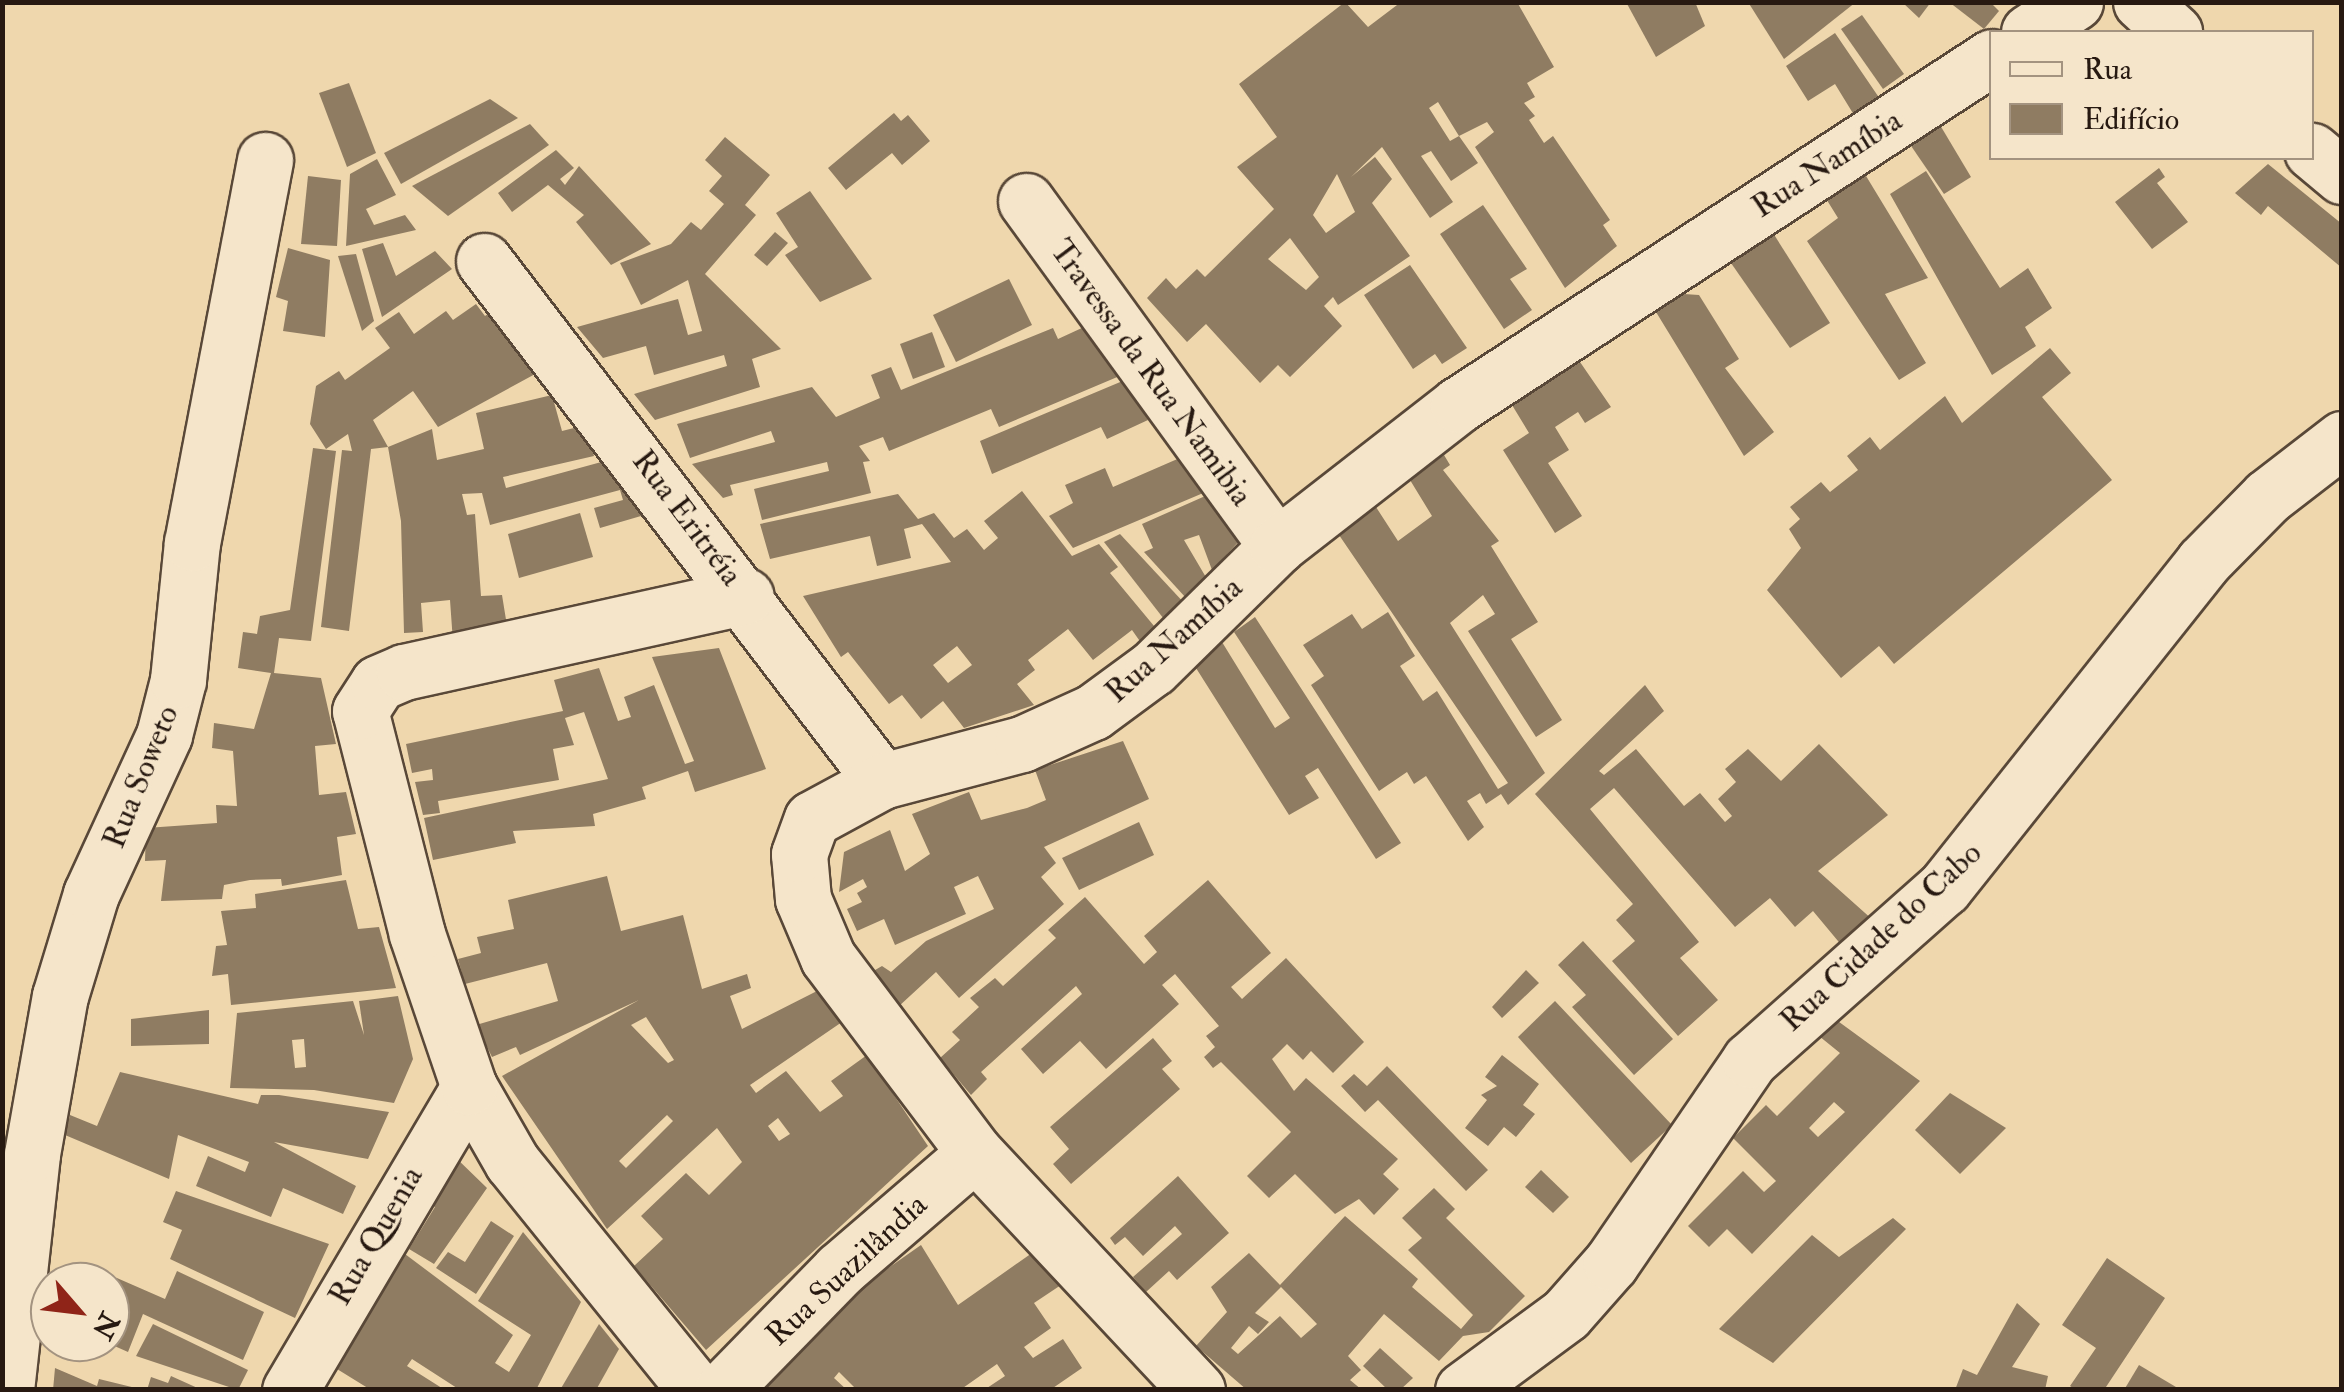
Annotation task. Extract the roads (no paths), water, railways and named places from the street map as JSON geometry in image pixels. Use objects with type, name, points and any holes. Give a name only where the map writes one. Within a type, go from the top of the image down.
[{"type":"street","points":[[2031,30],[2074,2]]},
{"type":"street","points":[[2141,2],[2172,30]]},
{"type":"street","name":"Rua Namíbia","points":[[1198,1390],[975,1153],[864,1013],[828,958],[803,899],[800,854],[812,820],[882,781],[1022,744],[1093,712],[1153,668],[1277,546],[1458,405],[1989,59]]},
{"type":"street","points":[[2314,153],[2342,176]]},
{"type":"street","name":"Rua Soweto","points":[[6,1390],[32,1154],[60,996],[91,894],[164,735],[178,680],[192,543],[265,160]]},
{"type":"street","name":"Travessa da Rua Namibia","points":[[1026,201],[1277,546]]},
{"type":"street","name":"Rua Eritréia","points":[[484,261],[746,596],[882,781]]},
{"type":"street","name":"Rua Cidade do Cabo","points":[[1463,1390],[1566,1314],[1611,1263],[1750,1060],[1944,888],[2203,562],[2267,496],[2342,438]]},
{"type":"street","points":[[696,1390],[512,1162],[469,1087],[444,1029],[363,742],[368,693],[404,672],[746,596]]},
{"type":"street","name":"Rua Quenia","points":[[290,1390],[469,1087]]},
{"type":"street","name":"Rua Suazilândia","points":[[722,1390],[839,1270],[975,1153]]}]
